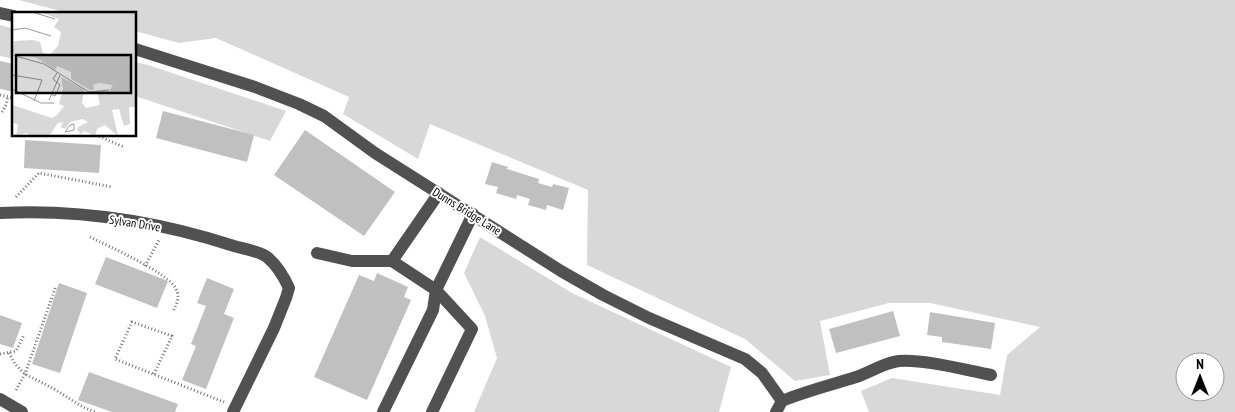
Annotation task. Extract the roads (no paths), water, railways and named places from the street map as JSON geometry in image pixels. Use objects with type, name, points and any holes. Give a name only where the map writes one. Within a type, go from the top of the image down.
[{"type":"street","name":"Dunns Bridge Lane","points":[[136,49],[255,87],[324,116],[375,153],[561,271],[649,318],[745,359],[762,373],[779,406]]},
{"type":"street","points":[[392,261],[439,193]]},
{"type":"street","name":"Sylvan Drive","points":[[0,214],[62,214],[129,220],[196,234],[266,256],[279,271],[289,288],[274,328],[235,409]]},
{"type":"street","points":[[383,412],[433,310],[436,290],[473,214]]},
{"type":"street","points":[[317,253],[352,261],[392,261],[436,290],[472,330],[432,412]]},
{"type":"street","points":[[779,406],[806,391],[857,376],[885,364],[900,361],[917,362],[991,375]]},
{"type":"street","points":[[0,399],[22,412]]}]
